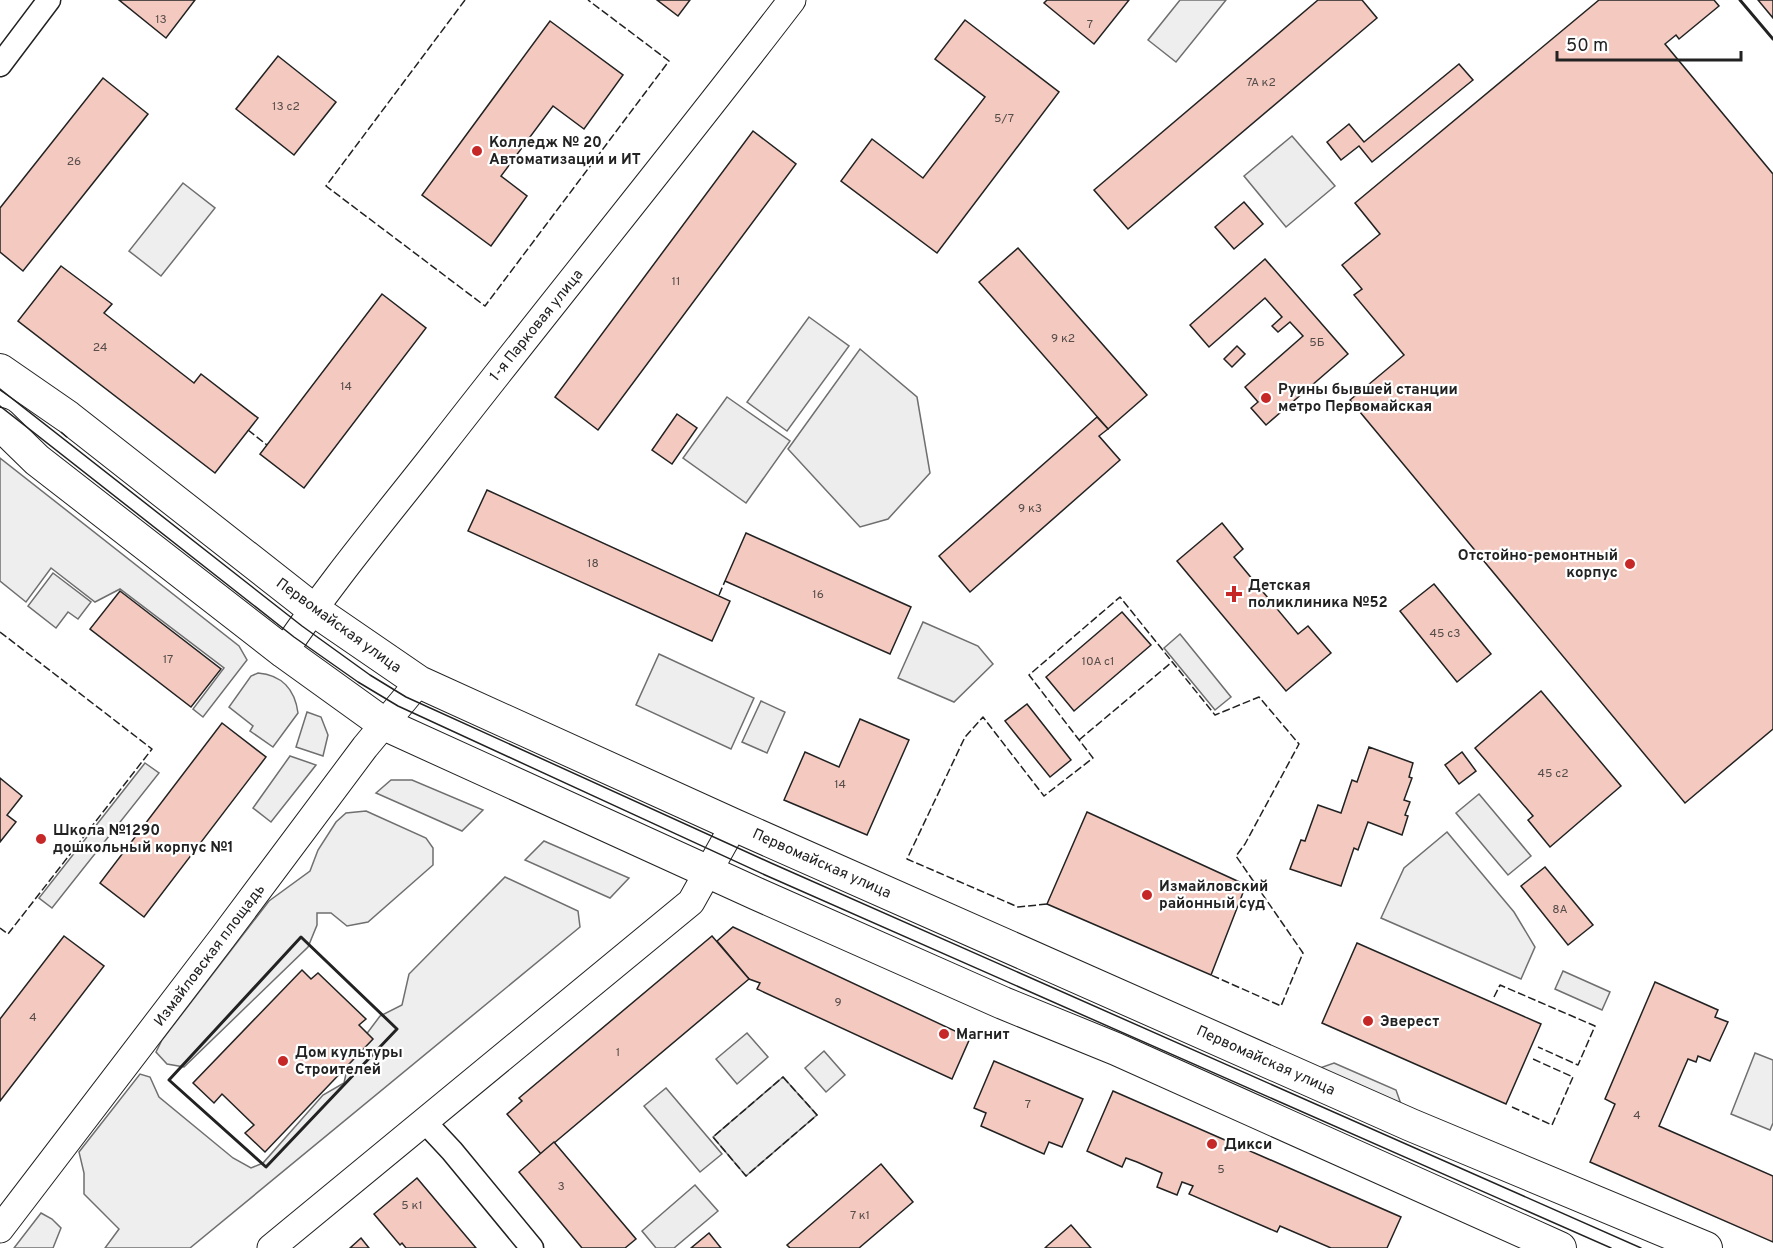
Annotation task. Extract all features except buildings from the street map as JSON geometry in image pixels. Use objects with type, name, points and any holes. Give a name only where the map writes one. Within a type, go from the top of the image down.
[{"type":"main road","name":"Первомайская улица","points":[[0,370],[68,417],[314,610],[419,682],[1665,1240],[1706,1248]]},
{"type":"main road","points":[[0,423],[37,460],[284,652],[384,724],[1003,1003],[1116,1049],[1560,1248]]},
{"type":"street","points":[[0,65],[50,0]]},
{"type":"street","name":"1-я Парковая улица","points":[[284,652],[486,387],[727,86],[792,0]]},
{"type":"street","name":"Измайловская площадь","points":[[0,1229],[384,724],[419,682]]},
{"type":"street","points":[[271,1248],[691,902],[710,872],[734,825]]},
{"type":"street","points":[[424,1121],[452,1151],[532,1248]]},
{"type":"shaded area","points":[[1180,0],[1226,0],[1176,62],[1148,40]]},
{"type":"shaded area","points":[[1292,136],[1335,186],[1286,227],[1244,176]]},
{"type":"shaded area","points":[[183,183],[215,208],[161,276],[129,251]]},
{"type":"shaded area","points":[[809,317],[849,346],[787,431],[747,402]]},
{"type":"shaded area","points":[[860,349],[917,397],[930,473],[888,519],[860,527],[788,449]]},
{"type":"shaded area","points":[[727,397],[790,441],[746,503],[683,458]]},
{"type":"shaded area","points":[[0,458],[239,646],[247,660],[203,717],[193,709],[224,668],[120,589],[95,602],[51,568],[26,602],[0,581]]},
{"type":"shaded area","points":[[53,573],[91,602],[78,619],[68,612],[56,628],[28,606]]},
{"type":"shaded area","points":[[923,622],[978,646],[993,664],[954,702],[898,678]]},
{"type":"shaded area","points":[[1180,634],[1231,697],[1215,710],[1164,648]]},
{"type":"shaded area","points":[[659,654],[754,698],[731,749],[636,705]]},
{"type":"shaded area","points":[[258,673],[274,677],[286,685],[294,697],[298,713],[273,747],[250,731],[253,726],[229,707],[251,676]]},
{"type":"shaded area","points":[[761,701],[785,712],[767,753],[742,742]]},
{"type":"shaded area","points":[[307,712],[321,717],[328,735],[323,756],[296,747]]},
{"type":"shaded area","points":[[290,756],[316,765],[271,822],[253,808]]},
{"type":"shaded area","points":[[145,763],[159,773],[52,908],[39,898]]},
{"type":"shaded area","points":[[391,780],[412,780],[483,810],[462,831],[376,793]]},
{"type":"shaded area","points":[[1479,794],[1531,856],[1508,875],[1456,813]]},
{"type":"shaded area","points":[[366,811],[426,838],[433,848],[433,865],[368,922],[347,926],[331,913],[317,913],[317,925],[308,947],[184,1067],[167,1064],[156,1052],[162,1040],[269,901],[310,871],[318,850],[336,822],[346,813]]},
{"type":"shaded area","points":[[1447,832],[1514,912],[1535,947],[1521,979],[1381,918],[1404,868]]},
{"type":"shaded area","points":[[544,841],[629,878],[610,898],[525,860]]},
{"type":"shaded area","points":[[505,877],[578,911],[580,927],[190,1248],[105,1248],[119,1229],[84,1194],[84,1173],[79,1152],[140,1074],[150,1077],[159,1097],[233,1158],[251,1168],[263,1163],[323,1095],[344,1083],[350,1056],[380,1016],[402,1005],[409,974]]},
{"type":"shaded area","points":[[1563,971],[1610,992],[1602,1010],[1555,989]]},
{"type":"shaded area","points":[[747,1033],[768,1057],[737,1084],[716,1059]]},
{"type":"shaded area","points":[[824,1051],[845,1075],[826,1092],[805,1068]]},
{"type":"shaded area","points":[[1755,1053],[1773,1060],[1773,1123],[1770,1130],[1731,1114]]},
{"type":"shaded area","points":[[1334,1063],[1396,1090],[1402,1107],[1317,1069]]},
{"type":"shaded area","points":[[783,1077],[817,1115],[746,1176],[713,1137]]},
{"type":"shaded area","points":[[666,1088],[722,1154],[700,1172],[644,1106]]},
{"type":"shaded area","points":[[695,1185],[718,1211],[674,1248],[656,1248],[642,1231]]},
{"type":"shaded area","points":[[41,1213],[61,1228],[53,1248],[14,1248]]},
{"type":"tram line","points":[[0,389],[302,626],[370,675],[406,697],[771,863],[1641,1248]]},
{"type":"tram line","points":[[0,406],[294,637],[358,682],[398,706],[765,875],[1611,1248]]},
{"type":"fence","points":[[465,0],[326,186],[485,306],[669,61],[588,0]]},
{"type":"fence","points":[[248,430],[267,445]]},
{"type":"fence","points":[[61,432],[69,439]]},
{"type":"fence","points":[[719,595],[725,581]]},
{"type":"fence","points":[[1047,904],[1018,907],[907,859],[965,737],[983,717],[1044,796],[1093,758],[1029,675],[1120,597],[1215,715],[1259,697],[1299,744],[1245,844],[1236,856],[1303,953],[1281,1006],[1211,975]]},
{"type":"fence","points":[[0,632],[152,749],[8,934],[0,928]]},
{"type":"fence","points":[[1079,740],[1172,662]]},
{"type":"fence","points":[[1494,997],[1500,985],[1595,1026],[1578,1065],[1538,1047]]},
{"type":"fence","points":[[1512,1107],[1552,1125],[1573,1077],[1533,1059]]},
{"type":"fence","points":[[783,1077],[817,1115],[746,1176],[713,1137],[783,1077]]},
{"type":"wall","points":[[1740,0],[1773,39]]},
{"type":"wall","points":[[301,937],[397,1029],[266,1167],[169,1080],[301,937]]},
{"type":"place","name":"Колледж № 20 Автоматизации и ИТ","points":[[477,151]]},
{"type":"place","name":"Руины бывшей станции метро Первомайская","points":[[1266,398]]},
{"type":"place","name":"Отстойно-ремонтный корпус","points":[[1630,564]]},
{"type":"place","name":"Детская поликлиника №52","points":[[1234,594]]},
{"type":"place","name":"Школа №1290 дошкольный корпус №1","points":[[41,839]]},
{"type":"place","name":"Измайловский районный суд","points":[[1147,895]]},
{"type":"place","name":"Эверест","points":[[1368,1021]]},
{"type":"place","name":"Магнит","points":[[944,1034]]},
{"type":"place","name":"Дом культуры Строителей","points":[[283,1061]]},
{"type":"place","name":"Дикси","points":[[1212,1144]]}]
